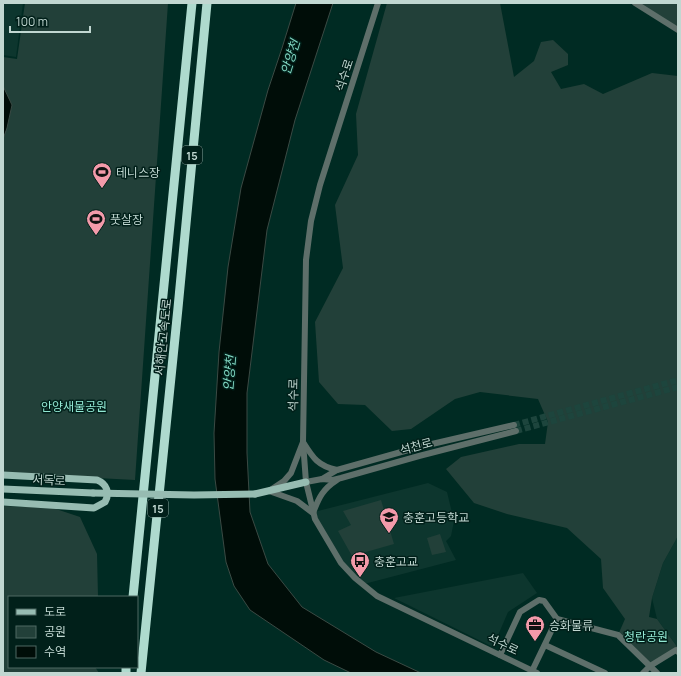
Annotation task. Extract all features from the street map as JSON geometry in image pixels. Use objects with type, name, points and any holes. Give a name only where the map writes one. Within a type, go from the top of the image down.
[{"type":"highway","name":"서해안고속도로","points":[[133,596],[192,3]]},
{"type":"highway","name":"서해안고속도로","points":[[141,673],[207,3]]},
{"type":"main road","points":[[3,475],[97,480],[104,484],[108,494],[105,502],[94,508],[3,502]]},
{"type":"main road","name":"석천로","points":[[255,494],[306,482]]},
{"type":"main road","name":"서독로","points":[[3,489],[93,493],[194,495],[255,494]]},
{"type":"street","name":"석수로","points":[[378,3],[320,185],[311,221],[306,260],[303,442],[306,482],[313,513],[341,563],[372,593],[534,672]]},
{"type":"street","points":[[635,3],[678,30]]},
{"type":"street","name":"석천로","points":[[322,479],[337,470],[419,447],[514,424]]},
{"type":"street","name":"석천로","points":[[306,482],[322,479],[333,480],[516,431]]},
{"type":"street","points":[[303,442],[312,457],[318,462],[337,470]]},
{"type":"street","points":[[269,491],[284,481],[291,473],[303,442]]},
{"type":"street","points":[[269,491],[297,500],[313,513],[325,489],[341,478]]},
{"type":"street","points":[[500,655],[520,612],[539,600],[544,601],[557,619],[618,635],[657,673]]},
{"type":"street","points":[[534,672],[557,619]]},
{"type":"street","points":[[545,645],[605,673]]},
{"type":"street","points":[[643,673],[650,666],[676,650],[678,652]]},
{"type":"shaded area","points":[[3,3],[23,3],[16,57],[3,55]]},
{"type":"shaded area","name":"충훈고등학교","points":[[428,483],[447,492],[454,521],[451,536],[446,541],[456,560],[364,584],[348,569],[314,512]]},
{"type":"shaded area","points":[[678,536],[678,648],[657,619],[652,598],[663,563]]},
{"type":"shaded area","points":[[523,573],[537,593],[508,612],[493,647],[394,598]]},
{"type":"green space","name":"안양새물공원","points":[[25,3],[168,3],[135,480],[3,473],[3,57],[17,59]]},
{"type":"green space","name":"청란공원","points":[[387,3],[500,3],[514,77],[534,61],[541,42],[553,40],[568,54],[568,65],[551,72],[561,89],[584,84],[603,94],[652,73],[678,76],[678,536],[663,563],[652,598],[649,617],[657,619],[678,648],[650,666],[618,635],[625,619],[603,588],[601,559],[567,528],[507,514],[474,503],[446,469],[461,457],[519,444],[545,444],[548,422],[538,399],[480,392],[455,399],[411,429],[392,431],[365,405],[338,404],[319,382],[315,322],[343,268],[335,205],[358,155],[356,114]]},
{"type":"green space","points":[[636,3],[678,3],[678,29]]},
{"type":"green space","points":[[381,500],[394,544],[352,556],[338,531],[351,525],[343,511]]},
{"type":"green space","points":[[3,506],[53,508],[80,517],[97,554],[98,596],[8,596],[8,668],[96,668],[99,673],[3,673]]},
{"type":"green space","points":[[440,534],[446,552],[432,555],[427,538]]},
{"type":"water","name":"안양천","points":[[296,3],[333,3],[295,120],[267,230],[247,393],[247,453],[250,512],[268,564],[302,607],[376,652],[421,673],[351,673],[324,660],[250,610],[234,586],[226,562],[215,479],[214,433],[219,352],[228,267],[241,188],[268,90]]},
{"type":"water","points":[[3,86],[12,105],[3,139]]},
{"type":"tunnel","points":[[514,425],[678,380]]},
{"type":"tunnel","points":[[516,431],[678,387]]},
{"type":"place","name":"테니스장","points":[[102,189]]},
{"type":"place","name":"풋살장","points":[[96,236]]},
{"type":"place","name":"충훈고등학교","points":[[389,534]]},
{"type":"place","name":"충훈고교","points":[[360,578]]},
{"type":"place","name":"승화물류","points":[[535,642]]}]
